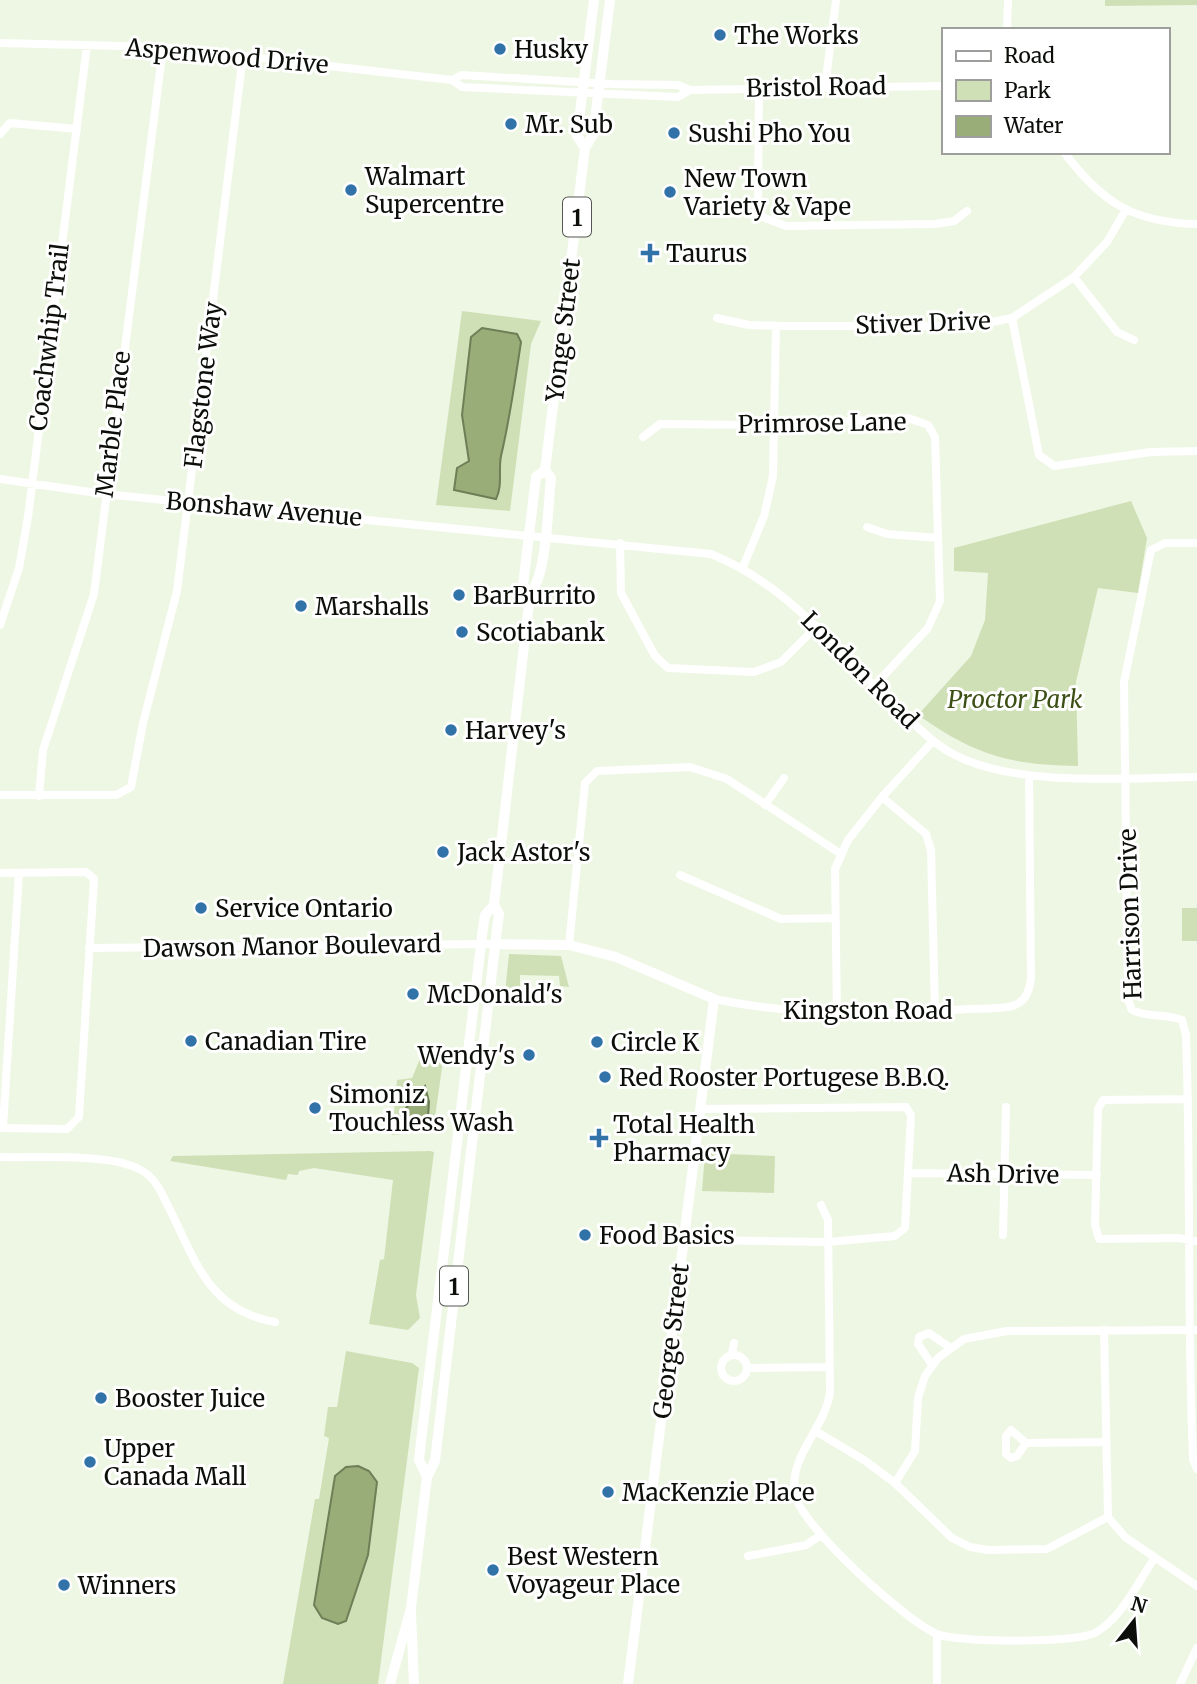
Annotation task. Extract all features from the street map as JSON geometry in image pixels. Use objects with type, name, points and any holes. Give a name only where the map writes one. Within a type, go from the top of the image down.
[{"type":"main road","name":"Yonge Street","points":[[585,148],[577,136],[594,0]]},
{"type":"main road","name":"Yonge Street","points":[[427,1477],[419,1460],[481,944],[485,915],[494,905],[530,594],[537,586],[551,478],[545,470],[585,148],[593,135],[610,0]]},
{"type":"main road","name":"Yonge Street","points":[[530,594],[523,585],[529,534],[536,477],[545,470]]},
{"type":"main road","name":"Yonge Street","points":[[390,1684],[411,1608],[427,1477],[435,1461],[499,914],[494,905]]},
{"type":"main road","name":"Kingston Road","points":[[495,944],[569,945],[616,957],[714,999]]},
{"type":"main road","name":"George Street","points":[[628,1684],[714,999]]},
{"type":"main road","name":"Yonge Street","points":[[411,1608],[414,1684]]},
{"type":"street","points":[[825,87],[836,0]]},
{"type":"street","points":[[1007,28],[1008,0]]},
{"type":"street","name":"Aspenwood Drive","points":[[0,43],[163,47],[452,80],[462,87],[583,93]]},
{"type":"street","name":"Coachwhip Trail","points":[[0,625],[19,568],[87,46]]},
{"type":"street","name":"Marble Place","points":[[39,796],[43,750],[94,594],[104,494],[163,47]]},
{"type":"street","name":"Flagstone Way","points":[[0,795],[116,795],[131,787],[152,684],[177,591],[243,55]]},
{"type":"street","name":"Aspenwood Drive","points":[[452,80],[462,75],[584,80]]},
{"type":"street","name":"Bristol Road","points":[[584,80],[600,83],[678,85],[690,90],[942,86]]},
{"type":"street","points":[[759,88],[758,203],[762,217],[786,226],[935,224],[954,221],[967,211]]},
{"type":"street","name":"Bristol Road","points":[[583,93],[678,97],[690,90]]},
{"type":"street","points":[[0,134],[10,123],[77,129]]},
{"type":"street","points":[[1066,154],[1088,184],[1125,211],[1166,224],[1197,224]]},
{"type":"street","name":"Stiver Drive","points":[[717,318],[750,325],[776,326],[972,326],[1012,318],[1073,277],[1107,242],[1125,211]]},
{"type":"street","points":[[1073,277],[1109,324],[1117,332],[1134,340]]},
{"type":"street","points":[[1012,318],[1039,455],[1054,466],[1151,452],[1197,451]]},
{"type":"street","points":[[743,567],[767,503],[773,476],[776,326]]},
{"type":"street","name":"Primrose Lane","points":[[643,437],[660,424],[774,425],[908,418],[928,425],[935,437],[940,601],[928,628],[874,686]]},
{"type":"street","name":"Bonshaw Avenue","points":[[0,480],[104,494],[529,534]]},
{"type":"street","points":[[867,527],[887,534],[938,538]]},
{"type":"street","name":"London Road","points":[[529,534],[711,554],[743,567],[778,589],[874,686],[933,741],[957,756],[1018,775],[1197,777]]},
{"type":"street","points":[[620,543],[621,593],[654,656],[668,668],[754,672],[781,662],[817,626]]},
{"type":"street","points":[[1127,778],[1124,681],[1151,550],[1165,543],[1197,543]]},
{"type":"street","points":[[837,1012],[835,869],[841,853],[882,797],[933,741]]},
{"type":"street","points":[[569,945],[585,783],[597,771],[690,768],[727,779],[841,853]]},
{"type":"street","name":"Kingston Road","points":[[714,999],[765,1010],[837,1012],[935,1012],[1016,1005],[1028,995],[1031,979],[1029,775]]},
{"type":"street","points":[[765,805],[784,778]]},
{"type":"street","name":"Harrison Drive","points":[[1127,778],[1128,1000],[1132,1010],[1141,1015],[1168,1014],[1182,1020],[1193,1240],[1193,1459],[1197,1469]]},
{"type":"street","points":[[882,797],[926,834],[931,850],[935,1012]]},
{"type":"street","points":[[0,873],[86,872],[94,879],[79,1117],[67,1129],[2,1128],[19,873]]},
{"type":"street","points":[[680,875],[781,919],[835,918]]},
{"type":"street","name":"Dawson Manor Boulevard","points":[[89,948],[495,944]]},
{"type":"street","points":[[1188,1099],[1103,1100],[1098,1109],[1095,1225],[1099,1239],[1193,1240]]},
{"type":"street","points":[[684,1240],[827,1242],[895,1236],[905,1228],[911,1115],[906,1107],[699,1109]]},
{"type":"street","points":[[1003,1235],[1006,1107]]},
{"type":"street","points":[[0,1157],[97,1160],[138,1168],[158,1184],[205,1279],[228,1305],[260,1319],[275,1322]]},
{"type":"street","name":"Ash Drive","points":[[910,1173],[1097,1175]]},
{"type":"street","points":[[821,1205],[828,1220],[828,1406],[817,1432],[798,1464],[794,1486],[798,1506],[821,1535],[909,1619],[937,1634],[957,1638],[1066,1640],[1094,1633],[1112,1620],[1154,1559]]},
{"type":"street","points":[[895,1483],[915,1451],[918,1398],[932,1365],[949,1348],[988,1333],[1192,1330]]},
{"type":"street","points":[[1104,1331],[1108,1517],[1125,1537],[1197,1586]]},
{"type":"street","points":[[932,1365],[918,1344],[919,1336],[929,1334],[949,1348]]},
{"type":"street","points":[[734,1343],[732,1353],[724,1359],[724,1380],[734,1381],[749,1368],[829,1367]]},
{"type":"street","points":[[732,1353],[749,1368]]},
{"type":"street","points":[[1026,1443],[1017,1456],[1008,1458],[1006,1436],[1011,1426],[1026,1443],[1105,1442]]},
{"type":"street","points":[[817,1432],[864,1460],[895,1483],[952,1538],[978,1549],[1047,1549],[1108,1517]]},
{"type":"street","points":[[748,1556],[806,1545],[821,1535]]},
{"type":"street","points":[[937,1634],[937,1684]]},
{"type":"street","points":[[1180,1684],[1197,1648]]},
{"type":"green space","points":[[1105,0],[1197,0],[1197,5],[1105,6]]},
{"type":"green space","points":[[462,311],[541,321],[531,344],[510,511],[436,505]]},
{"type":"green space","name":"Proctor Park","points":[[1131,501],[1147,538],[1138,593],[1098,588],[1076,682],[1078,766],[1032,763],[993,755],[957,740],[918,715],[971,656],[985,620],[988,573],[954,571],[954,548]]},
{"type":"green space","points":[[1182,908],[1197,908],[1197,941],[1182,941]]},
{"type":"green space","points":[[509,954],[561,956],[569,987],[560,986],[559,976],[520,975],[520,988],[514,988],[513,1002],[504,1002]]},
{"type":"green space","points":[[422,1054],[444,1054],[433,1131],[392,1135],[397,1080],[412,1078]]},
{"type":"green space","points":[[434,1152],[416,1295],[420,1318],[408,1330],[369,1324],[380,1260],[384,1259],[393,1180],[314,1168],[299,1171],[298,1175],[288,1174],[286,1180],[170,1161],[173,1156]]},
{"type":"green space","points":[[705,1153],[775,1156],[774,1193],[702,1191]]},
{"type":"green space","points":[[346,1351],[412,1363],[419,1368],[378,1684],[283,1684],[315,1499],[319,1499],[329,1438],[324,1436],[328,1407],[337,1407]]},
{"type":"water","points":[[482,328],[517,334],[521,342],[496,499],[454,490],[457,468],[469,461],[462,415],[471,337]]},
{"type":"water","points":[[425,1086],[429,1102],[428,1117],[418,1122],[408,1119],[406,1108]]},
{"type":"water","points":[[358,1466],[369,1471],[377,1482],[368,1555],[346,1621],[338,1624],[322,1618],[314,1605],[335,1476],[346,1467]]},
{"type":"place","name":"The Works","points":[[720,35]]},
{"type":"place","name":"Husky","points":[[500,49]]},
{"type":"place","name":"Mr. Sub","points":[[511,124]]},
{"type":"place","name":"Sushi Pho You","points":[[674,133]]},
{"type":"place","name":"Walmart Supercentre","points":[[351,190]]},
{"type":"place","name":"New Town Variety & Vape","points":[[670,192]]},
{"type":"place","name":"Taurus","points":[[650,253]]},
{"type":"place","name":"BarBurrito","points":[[459,595]]},
{"type":"place","name":"Marshalls","points":[[301,606]]},
{"type":"place","name":"Scotiabank","points":[[462,632]]},
{"type":"place","name":"Harvey's","points":[[451,730]]},
{"type":"place","name":"Jack Astor's","points":[[443,852]]},
{"type":"place","name":"Service Ontario","points":[[201,908]]},
{"type":"place","name":"McDonald's","points":[[413,994]]},
{"type":"place","name":"Canadian Tire","points":[[191,1041]]},
{"type":"place","name":"Circle K","points":[[597,1042]]},
{"type":"place","name":"Wendy's","points":[[529,1055]]},
{"type":"place","name":"Red Rooster Portugese B.B.Q.","points":[[605,1077]]},
{"type":"place","name":"Simoniz Touchless Wash","points":[[315,1108]]},
{"type":"place","name":"Total Health Pharmacy","points":[[599,1138]]},
{"type":"place","name":"Food Basics","points":[[585,1235]]},
{"type":"place","name":"Booster Juice","points":[[101,1398]]},
{"type":"place","name":"Upper Canada Mall","points":[[90,1462]]},
{"type":"place","name":"MacKenzie Place","points":[[608,1492]]},
{"type":"place","name":"Best Western Voyageur Place","points":[[493,1570]]},
{"type":"place","name":"Winners","points":[[64,1585]]}]
